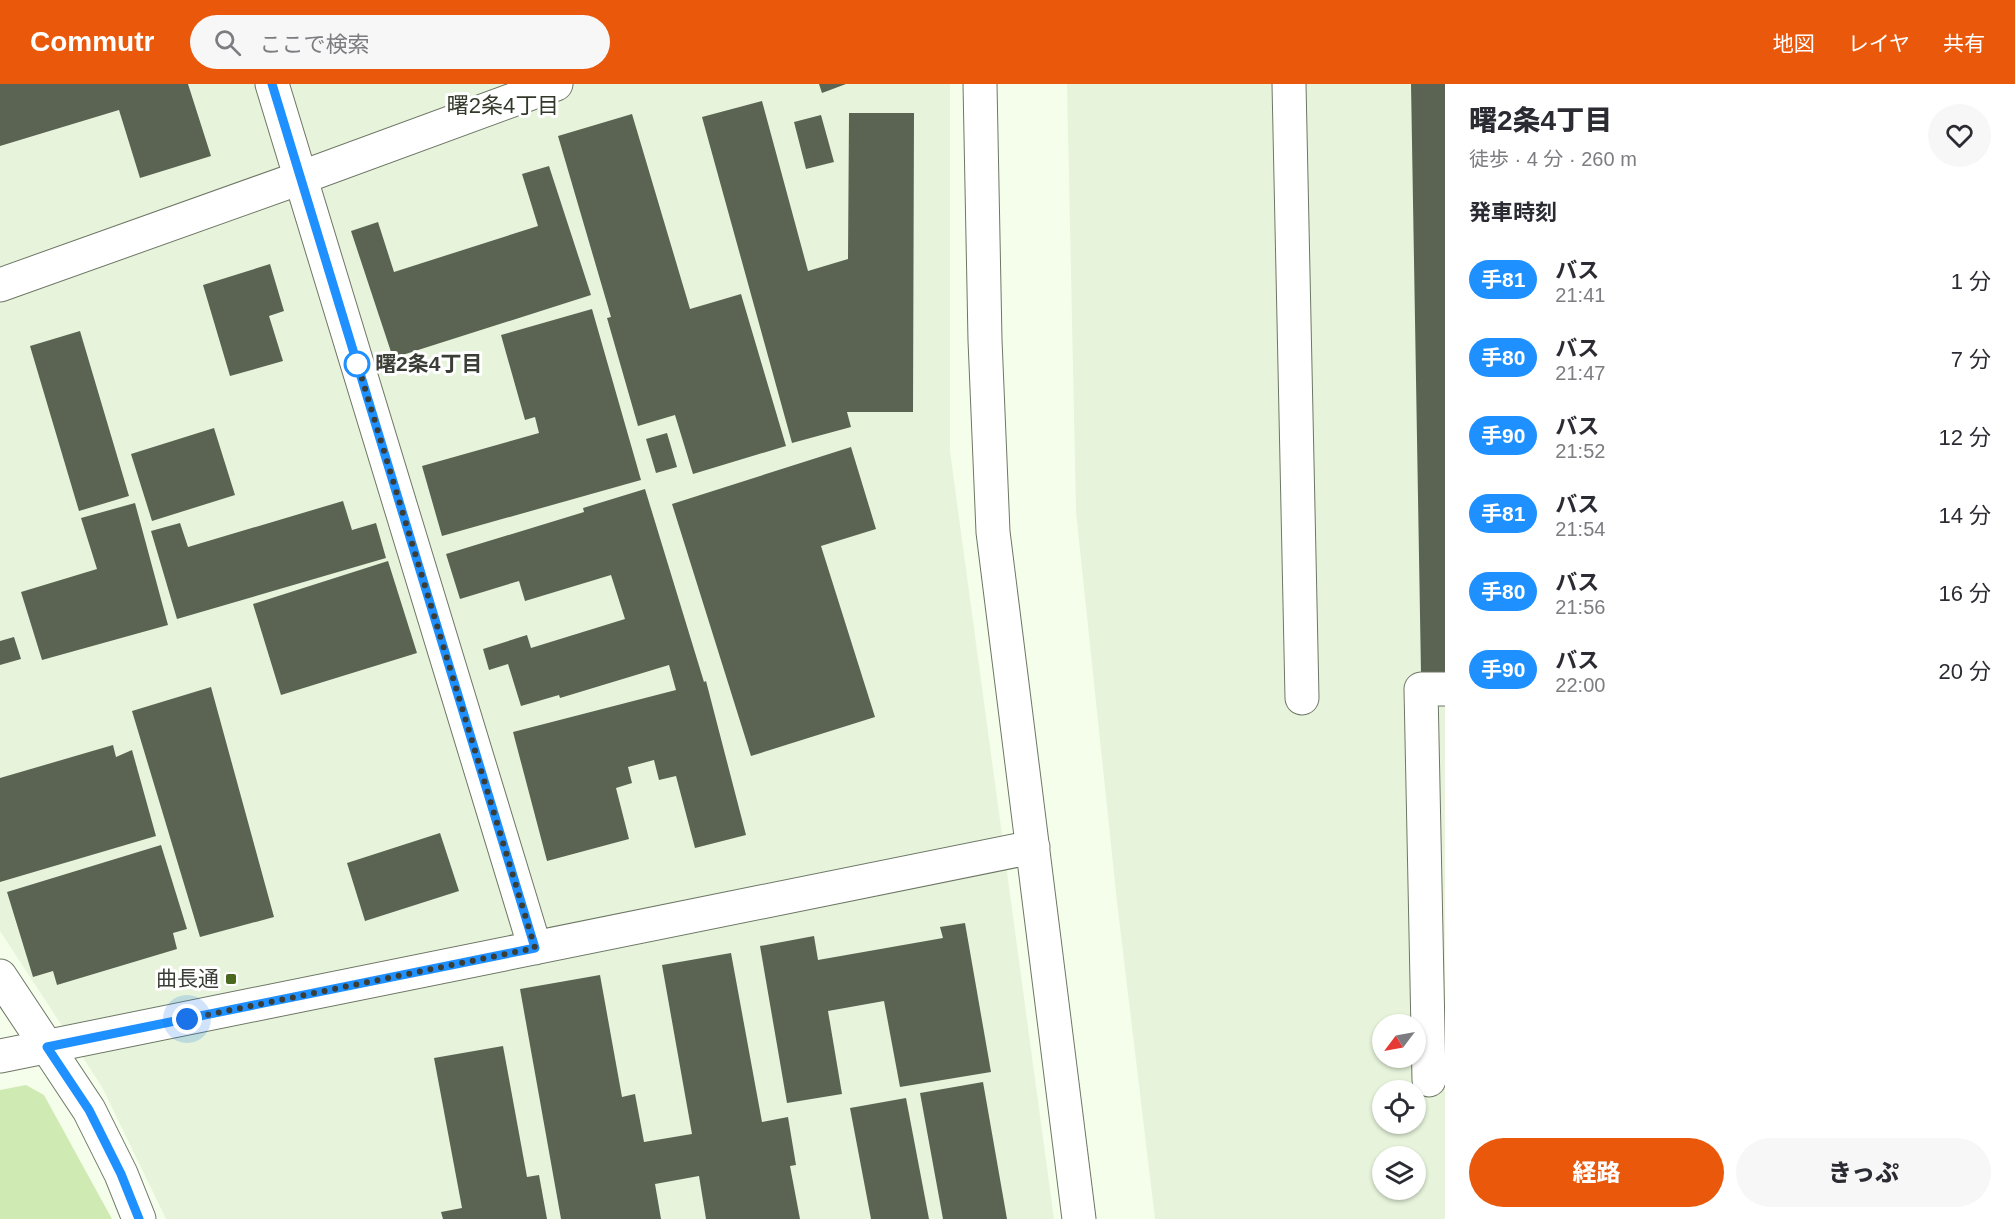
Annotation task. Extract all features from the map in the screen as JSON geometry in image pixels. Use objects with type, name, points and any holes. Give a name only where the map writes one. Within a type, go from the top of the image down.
[{"type":"street","points":[[272,84],[535,948]]},
{"type":"street","points":[[0,285],[556,84]]},
{"type":"street","points":[[980,84],[985,340],[993,532],[1080,1219]]},
{"type":"street","points":[[1289,84],[1302,698]]},
{"type":"street","points":[[1429,1080],[1421,689],[1445,688]]},
{"type":"street","points":[[0,1056],[1033,847]]},
{"type":"street","points":[[0,976],[89,1110],[121,1174],[139,1219]]},
{"type":"shaded area","points":[[0,84],[950,84],[950,451],[1054,1219],[166,1219],[102,1087],[0,931]]},
{"type":"shaded area","points":[[1067,84],[1445,84],[1445,1219],[1155,1219],[1117,902],[1076,512]]},
{"type":"green space","points":[[26,1085],[44,1095],[112,1219],[0,1219],[0,1090]]},
{"type":"building","points":[[0,84],[188,84],[211,156],[140,178],[119,110],[0,146]]},
{"type":"building","points":[[819,84],[846,84],[822,93]]},
{"type":"building","points":[[1411,84],[1445,84],[1445,673],[1421,674]]},
{"type":"building","points":[[762,101],[808,271],[848,259],[849,113],[914,113],[913,412],[847,412],[851,427],[792,443],[702,117]]},
{"type":"building","points":[[632,114],[690,309],[741,294],[786,446],[693,474],[675,415],[638,426],[607,318],[611,317],[558,136]]},
{"type":"building","points":[[821,115],[834,162],[806,169],[794,122]]},
{"type":"building","points":[[549,166],[591,295],[393,358],[351,231],[378,222],[394,272],[538,226],[522,174]]},
{"type":"building","points":[[270,264],[284,311],[269,316],[283,361],[230,376],[203,285]]},
{"type":"building","points":[[592,309],[641,480],[442,536],[422,466],[539,433],[535,417],[525,420],[501,335]]},
{"type":"building","points":[[80,331],[129,496],[79,511],[30,346]]},
{"type":"building","points":[[214,428],[235,495],[152,521],[131,454]]},
{"type":"building","points":[[667,433],[677,467],[656,473],[646,439]]},
{"type":"building","points":[[851,447],[876,529],[821,546],[875,717],[751,756],[672,504]]},
{"type":"building","points":[[645,489],[704,682],[706,681],[746,835],[695,848],[676,776],[659,780],[654,760],[628,767],[632,783],[616,788],[629,839],[547,861],[513,732],[676,690],[669,665],[560,698],[559,695],[521,706],[508,664],[489,670],[483,649],[527,635],[531,648],[625,619],[611,575],[525,601],[519,581],[460,599],[446,554],[584,512],[583,508]]},
{"type":"building","points":[[343,501],[352,530],[376,523],[386,558],[177,619],[151,531],[180,523],[188,547]]},
{"type":"building","points":[[135,503],[168,625],[42,660],[21,592],[97,569],[81,518]]},
{"type":"building","points":[[388,561],[417,653],[281,695],[253,604]]},
{"type":"building","points":[[14,637],[21,659],[0,665],[0,641]]},
{"type":"building","points":[[211,687],[274,917],[200,937],[132,711]]},
{"type":"building","points":[[113,745],[116,757],[132,750],[156,836],[0,882],[0,778]]},
{"type":"building","points":[[440,833],[459,891],[365,921],[347,863]]},
{"type":"building","points":[[161,845],[187,929],[173,933],[177,949],[57,985],[53,971],[33,977],[7,892]]},
{"type":"building","points":[[965,923],[991,1072],[900,1087],[884,1001],[828,1011],[842,1094],[787,1103],[760,946],[814,936],[818,960],[943,938],[940,927]]},
{"type":"building","points":[[731,953],[762,1122],[788,1117],[796,1165],[790,1166],[800,1219],[706,1219],[699,1176],[655,1184],[661,1219],[561,1219],[520,989],[600,975],[622,1097],[635,1094],[644,1142],[692,1134],[662,965]]},
{"type":"building","points":[[503,1046],[527,1177],[539,1175],[547,1219],[443,1219],[441,1212],[462,1208],[434,1058]]},
{"type":"building","points":[[983,1082],[1007,1219],[943,1219],[920,1093]]},
{"type":"building","points":[[906,1098],[929,1219],[871,1219],[850,1108]]},
{"type":"bus line","name":"手81","points":[[139,1219],[121,1174],[89,1110],[47,1047],[535,948],[272,84]]},
{"type":"place","name":"曙2条4丁目","points":[[357,364]]},
{"type":"place","name":"曲長通","points":[[231,979]]},
{"type":"district","name":"曙2条4丁目","points":[[503,105]]},
{"type":"route","points":[[187,1019],[535,948],[356,359],[357,364]]}]
